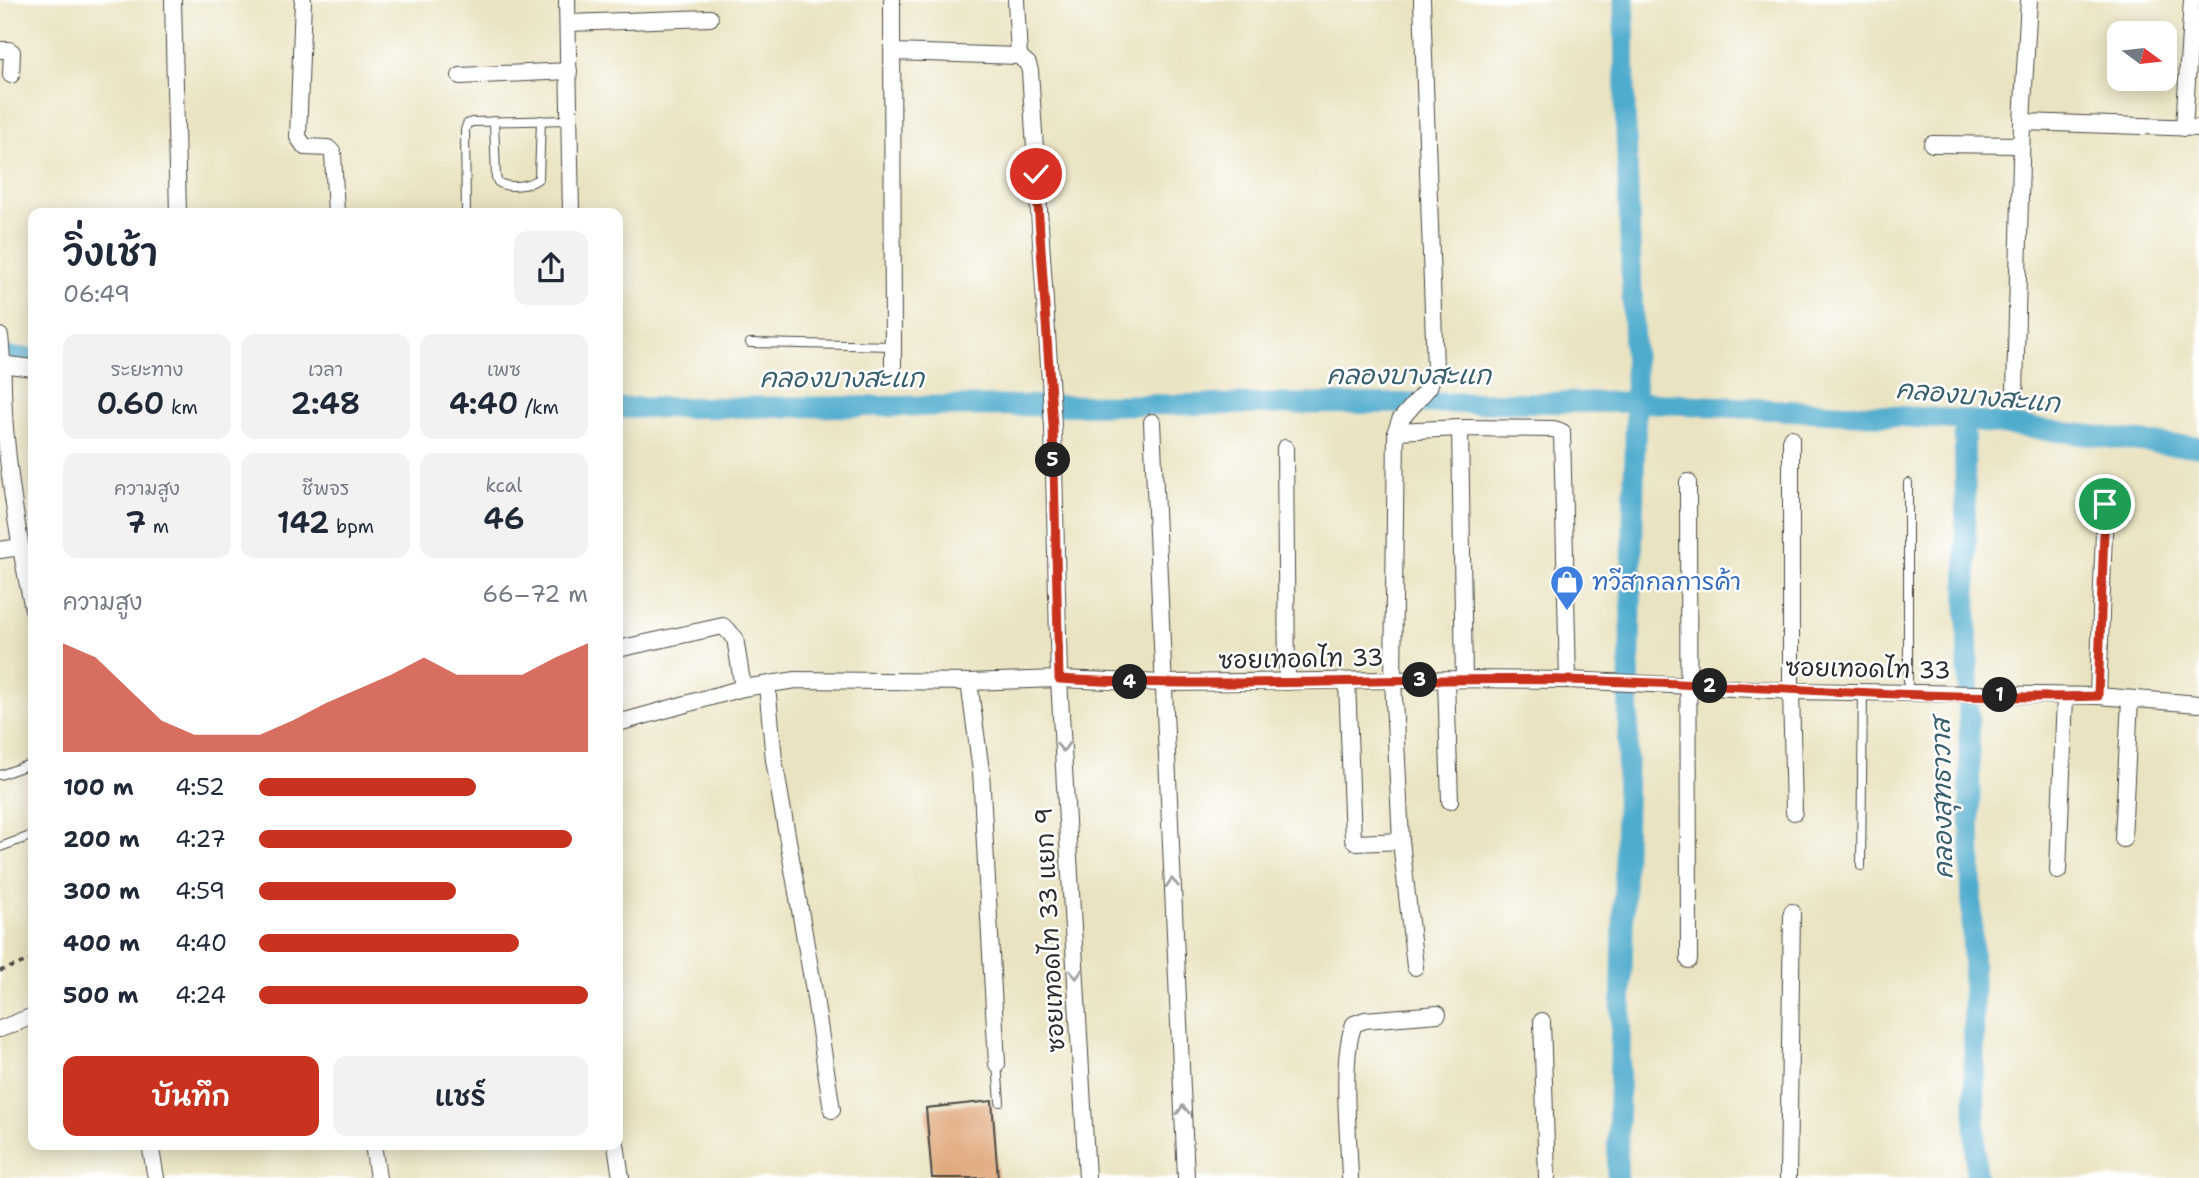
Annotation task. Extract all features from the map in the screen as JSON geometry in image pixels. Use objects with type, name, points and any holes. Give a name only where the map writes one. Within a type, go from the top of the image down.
[{"type":"street","points":[[173,0],[178,208]]},
{"type":"street","points":[[303,0],[298,137],[305,147],[328,148],[333,153],[336,208]]},
{"type":"street","points":[[567,0],[571,208]]},
{"type":"street","points":[[892,0],[893,367]]},
{"type":"street","points":[[894,52],[1018,56],[1016,0]]},
{"type":"street","points":[[1415,967],[1401,841],[1393,680],[1398,426],[1429,387],[1434,368],[1422,0]]},
{"type":"street","points":[[2015,391],[2021,145],[2029,0]]},
{"type":"street","points":[[2022,122],[2191,128],[2192,0]]},
{"type":"street","points":[[568,23],[710,18]]},
{"type":"street","points":[[0,50],[12,52],[11,75]]},
{"type":"street","name":"ซอยเทอดไท 33 แยก 9","points":[[1018,56],[1028,64],[1030,71],[1053,426],[1059,679],[1087,1178]]},
{"type":"street","points":[[460,76],[569,71]]},
{"type":"street","points":[[1931,144],[2021,145]]},
{"type":"street","points":[[0,336],[6,440],[20,547],[28,585]]},
{"type":"street","points":[[2,362],[28,367]]},
{"type":"street","points":[[1152,422],[1186,1178]]},
{"type":"street","points":[[1398,426],[1554,429],[1562,432],[1568,680]]},
{"type":"street","points":[[1460,428],[1464,679]]},
{"type":"street","points":[[1791,438],[1794,812]]},
{"type":"street","points":[[1285,448],[1287,682]]},
{"type":"street","points":[[1688,482],[1689,960]]},
{"type":"street","points":[[2098,696],[2105,504]]},
{"type":"street","points":[[0,550],[20,547]]},
{"type":"street","points":[[623,648],[723,626],[735,638],[743,688]]},
{"type":"street","name":"ซอยเทอดไท 33","points":[[623,722],[743,688],[796,680],[969,682],[1059,679],[1164,683],[1568,680],[1791,691],[2098,696],[2199,704]]},
{"type":"street","points":[[1446,680],[1450,801]]},
{"type":"street","points":[[1347,681],[1353,839],[1364,844],[1401,841]]},
{"type":"street","points":[[969,682],[981,771],[997,1064]]},
{"type":"street","points":[[767,685],[774,760],[832,1110]]},
{"type":"street","points":[[2058,871],[2064,697]]},
{"type":"street","points":[[2123,839],[2130,699]]},
{"type":"street","points":[[1788,1178],[1792,912]]},
{"type":"street","points":[[1350,1178],[1347,1069],[1350,1034],[1354,1024],[1365,1020],[1438,1014]]},
{"type":"street","points":[[0,1029],[28,1018]]},
{"type":"street","points":[[1542,1021],[1547,1178]]},
{"type":"street","points":[[151,1150],[156,1178]]},
{"type":"street","points":[[374,1150],[378,1178]]},
{"type":"street","points":[[617,1150],[621,1178]]},
{"type":"lane","points":[[494,121],[496,177],[504,186],[532,183],[540,178],[541,120]]},
{"type":"lane","points":[[467,208],[467,124],[570,120]]},
{"type":"lane","points":[[750,343],[894,346]]},
{"type":"lane","points":[[1908,483],[1908,693]]},
{"type":"lane","points":[[1861,866],[1863,691]]},
{"type":"lane","points":[[0,775],[28,765]]},
{"type":"lane","points":[[0,847],[28,837]]},
{"type":"lane","points":[[997,1064],[1000,1102]]},
{"type":"path","points":[[0,971],[28,961]]},
{"type":"building","points":[[992,1101],[998,1178],[932,1178],[926,1108]]},
{"type":"waterway","points":[[1617,1178],[1636,402],[1625,105],[1624,0]]},
{"type":"waterway","name":"คลองบางสะแก","points":[[0,357],[28,358]]},
{"type":"waterway","name":"คลองบางสะแก","points":[[623,408],[1636,402],[1964,420],[2169,445],[2199,446]]},
{"type":"waterway","name":"คลองสุทธาวาส","points":[[1964,420],[1976,1178]]},
{"type":"place","name":"ทวีสากลการค้า","points":[[1567,612]]},
{"type":"route","points":[[1036,174],[1053,426],[1059,679],[1164,683],[1568,680],[1791,691],[2098,696],[2105,504]]}]
